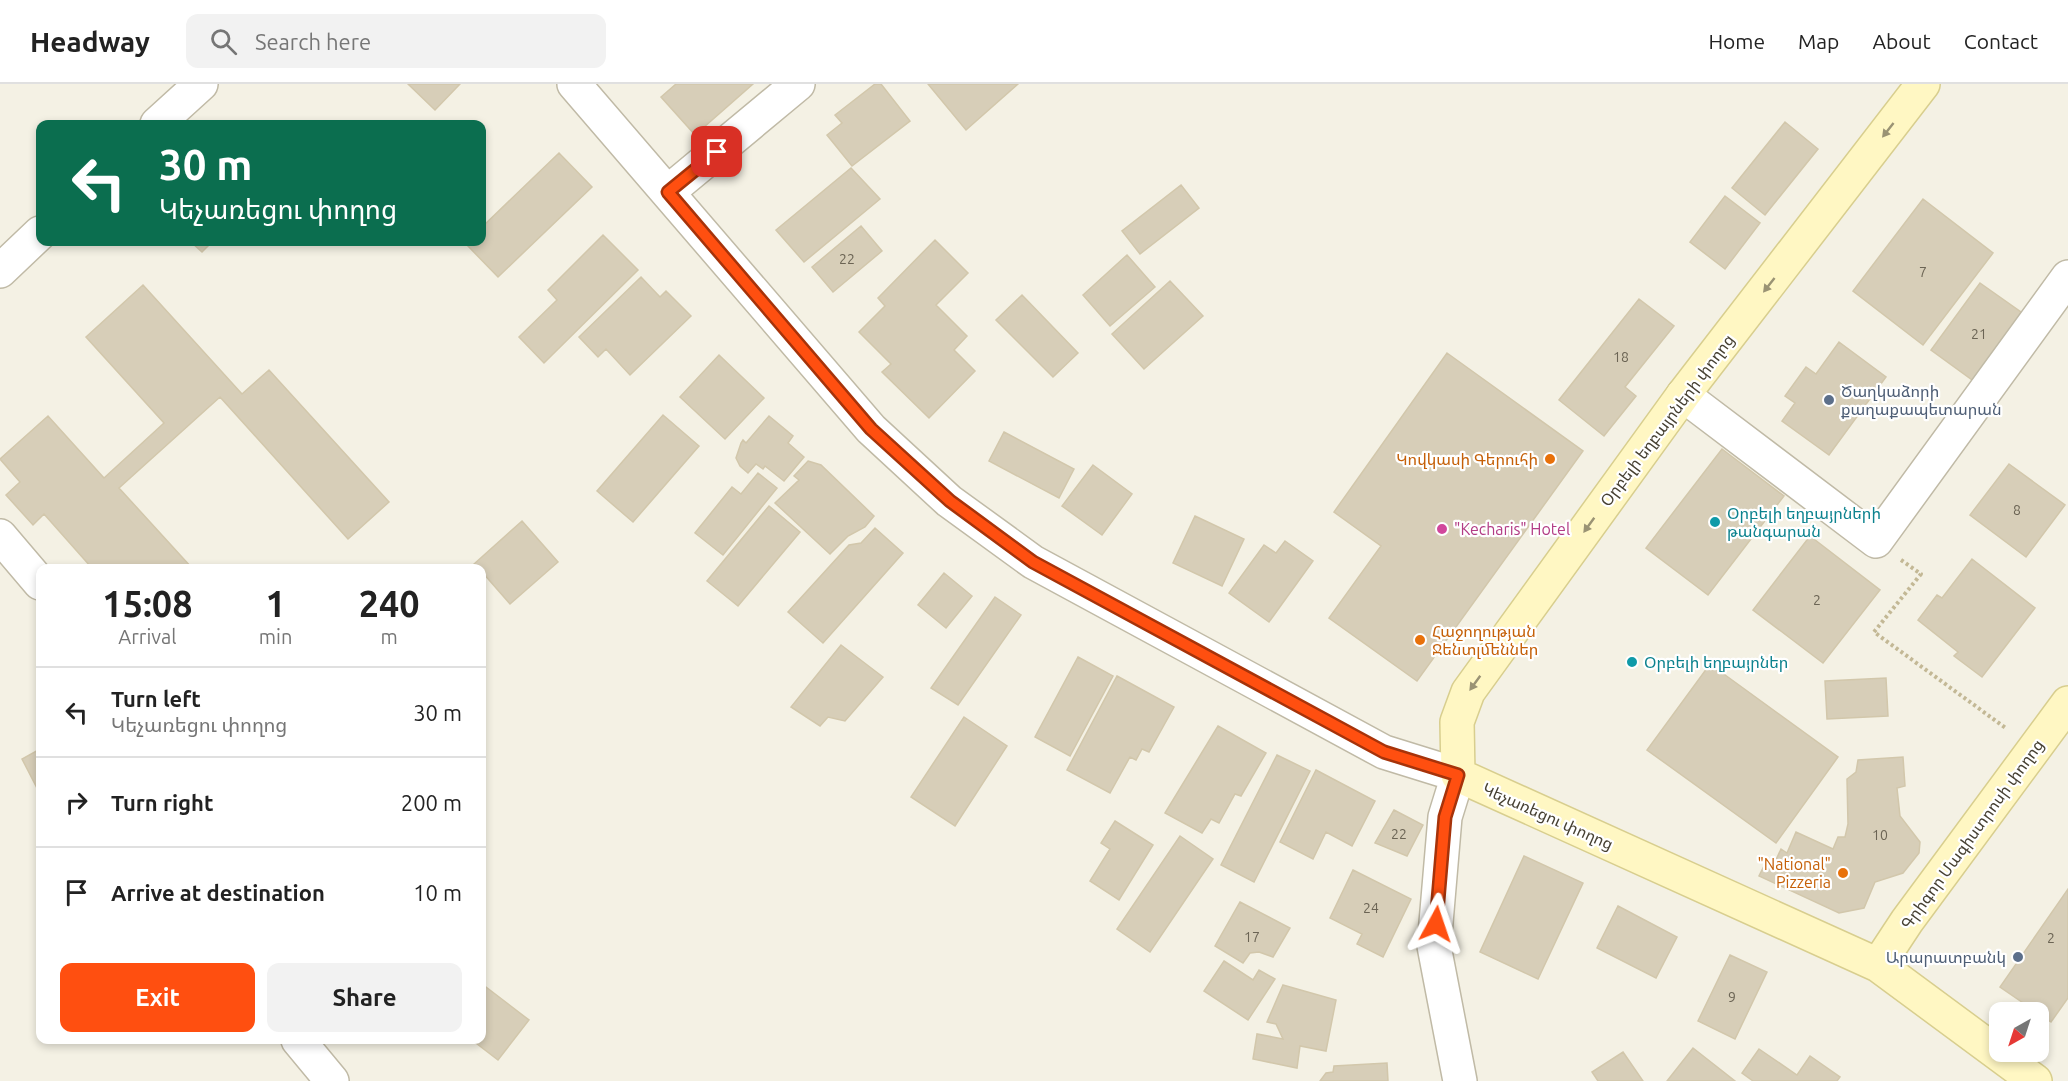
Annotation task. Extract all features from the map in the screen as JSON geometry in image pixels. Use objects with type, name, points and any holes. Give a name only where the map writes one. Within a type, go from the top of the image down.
[{"type":"main road","name":"Օրբելի եղբայրների փողոց","points":[[1458,775],[1457,722],[1468,692],[1683,395],[1923,84]]},
{"type":"main road","name":"Գրիգոր Մագիստրոսի փողոց","points":[[1878,965],[1907,921],[2068,703]]},
{"type":"main road","name":"Կեչառեցու փողոց","points":[[1458,775],[1878,965],[2035,1081]]},
{"type":"street","points":[[161,120],[201,84]]},
{"type":"street","name":"Կեչառեցու փողոց","points":[[574,84],[871,429],[950,501],[1033,562],[1374,747],[1458,775]]},
{"type":"street","points":[[668,192],[798,84]]},
{"type":"street","points":[[0,271],[36,237]]},
{"type":"street","points":[[1683,395],[1876,542],[2068,277]]},
{"type":"street","points":[[0,536],[36,578]]},
{"type":"street","points":[[1458,775],[1445,817],[1434,946],[1460,1081]]},
{"type":"street","points":[[301,1044],[332,1081]]},
{"type":"path","points":[[1876,542],[1921,574],[1875,632],[2034,750]]},
{"type":"building","points":[[408,84],[460,84],[435,110]]},
{"type":"building","points":[[676,84],[753,84],[695,135],[661,97]]},
{"type":"building","points":[[875,84],[881,84],[910,121],[852,166],[827,135],[842,123],[835,115]]},
{"type":"building","points":[[928,84],[1018,84],[966,130]]},
{"type":"building","points":[[1785,122],[1818,149],[1765,215],[1732,188]]},
{"type":"building","points":[[559,153],[592,187],[498,277],[468,246],[486,246],[486,223]]},
{"type":"building","points":[[851,168],[880,199],[804,262],[776,230]]},
{"type":"building","points":[[1181,185],[1199,208],[1140,254],[1122,231]]},
{"type":"building","points":[[1725,196],[1760,223],[1725,269],[1690,242]]},
{"type":"building","points":[[1923,199],[1993,253],[1923,345],[1853,291]]},
{"type":"building","points":[[861,226],[882,251],[833,292],[812,267]]},
{"type":"building","points":[[603,235],[638,270],[544,363],[519,337],[557,300],[548,290]]},
{"type":"building","points":[[935,240],[968,273],[936,305],[967,336],[954,350],[975,371],[929,418],[882,372],[891,364],[859,332],[885,306],[878,298]]},
{"type":"building","points":[[195,246],[208,246],[202,252]]},
{"type":"building","points":[[1127,255],[1155,287],[1110,326],[1083,295]]},
{"type":"building","points":[[641,277],[660,297],[666,291],[691,316],[630,375],[606,349],[598,357],[579,337]]},
{"type":"building","points":[[1170,281],[1203,316],[1144,369],[1112,334]]},
{"type":"building","points":[[1980,283],[2028,317],[1979,385],[1931,350]]},
{"type":"building","points":[[143,285],[242,394],[269,370],[389,502],[348,539],[220,397],[119,488],[188,564],[88,564],[44,514],[33,525],[6,495],[20,482],[0,459],[48,416],[104,478],[164,423],[86,337]]},
{"type":"building","points":[[1022,295],[1078,353],[1053,377],[996,320]]},
{"type":"building","points":[[1639,299],[1674,326],[1625,387],[1636,396],[1604,436],[1559,400]]},
{"type":"building","name":"Ծաղկաձորի քաղաքապետարան","points":[[1839,342],[1886,377],[1829,455],[1782,421],[1795,403],[1785,396],[1806,367],[1816,374]]},
{"type":"building","name":"\"Kecharis\" Hotel","points":[[1447,353],[1583,451],[1417,681],[1329,618],[1381,546],[1334,512]]},
{"type":"building","points":[[719,355],[764,398],[725,439],[680,397]]},
{"type":"building","points":[[663,415],[699,446],[633,522],[597,491]]},
{"type":"building","points":[[769,416],[793,436],[788,443],[804,457],[784,481],[765,466],[763,469],[756,464],[748,473],[740,466],[736,458],[743,440],[746,443]]},
{"type":"building","points":[[1004,432],[1074,469],[1059,498],[989,461]]},
{"type":"building","name":"Օրբելի եղբայրների թանգարան","points":[[1722,449],[1784,496],[1708,595],[1646,548]]},
{"type":"building","points":[[808,461],[821,465],[874,516],[865,527],[848,536],[830,554],[775,503],[799,480],[794,476]]},
{"type":"building","points":[[2009,464],[2065,505],[2026,557],[1970,515]]},
{"type":"building","points":[[1093,465],[1132,494],[1102,535],[1062,506]]},
{"type":"building","points":[[758,473],[777,488],[723,555],[695,533],[732,487],[741,494]]},
{"type":"building","points":[[769,506],[800,532],[738,606],[707,581]]},
{"type":"building","points":[[1195,516],[1244,539],[1222,586],[1173,563]]},
{"type":"building","points":[[522,521],[558,562],[510,604],[486,577],[486,564],[474,564]]},
{"type":"building","points":[[875,528],[903,553],[823,643],[788,612],[849,545],[861,543]]},
{"type":"building","points":[[1810,536],[1880,590],[1823,663],[1753,610]]},
{"type":"building","points":[[1285,541],[1313,561],[1269,622],[1229,593],[1264,545],[1276,553]]},
{"type":"building","points":[[1972,559],[2035,608],[1982,677],[1954,656],[1958,652],[1918,620],[1937,595],[1942,598]]},
{"type":"building","points":[[944,573],[972,596],[946,628],[918,605]]},
{"type":"building","points":[[995,597],[1021,615],[958,705],[931,688]]},
{"type":"building","points":[[841,645],[883,677],[845,721],[828,717],[820,726],[791,707]]},
{"type":"building","points":[[1078,657],[1113,676],[1070,756],[1035,737]]},
{"type":"building","points":[[1710,664],[1838,757],[1776,843],[1647,750]]},
{"type":"building","points":[[1117,676],[1174,707],[1149,752],[1142,749],[1136,760],[1130,757],[1110,793],[1067,770]]},
{"type":"building","points":[[1886,678],[1888,716],[1827,719],[1825,681]]},
{"type":"building","points":[[964,717],[1007,746],[955,826],[911,797]]},
{"type":"building","points":[[1218,726],[1266,753],[1241,796],[1235,794],[1219,823],[1211,819],[1202,833],[1165,813]]},
{"type":"building","points":[[36,751],[36,786],[22,759]]},
{"type":"building","points":[[1277,755],[1310,771],[1254,882],[1221,865]]},
{"type":"building","points":[[1903,757],[1905,786],[1897,788],[1900,816],[1920,842],[1919,853],[1903,873],[1875,882],[1864,908],[1839,913],[1759,876],[1766,862],[1774,864],[1781,849],[1787,853],[1796,832],[1833,849],[1838,837],[1845,837],[1848,824],[1847,779],[1856,772],[1858,760]]},
{"type":"building","points":[[1316,770],[1375,801],[1352,846],[1326,832],[1313,859],[1280,842]]},
{"type":"building","points":[[1394,810],[1423,825],[1407,856],[1375,843]]},
{"type":"building","points":[[1115,821],[1153,845],[1119,900],[1090,881],[1110,849],[1101,843]]},
{"type":"building","points":[[1180,836],[1213,859],[1150,952],[1117,929]]},
{"type":"building","points":[[1524,856],[1583,883],[1538,979],[1480,952]]},
{"type":"building","points":[[1353,870],[1411,899],[1383,957],[1357,944],[1362,934],[1330,918]]},
{"type":"building","points":[[2068,889],[2068,998],[2051,1022],[2049,1021],[2049,1002],[2022,1002],[2000,987]]},
{"type":"building","points":[[1240,902],[1290,928],[1273,957],[1259,952],[1250,953],[1243,963],[1215,946]]},
{"type":"building","points":[[1618,906],[1677,937],[1656,978],[1597,948]]},
{"type":"building","points":[[1730,955],[1767,972],[1735,1039],[1698,1021]]},
{"type":"building","points":[[1224,961],[1253,980],[1259,970],[1275,979],[1248,1020],[1204,991]]},
{"type":"building","points":[[1283,985],[1336,1000],[1326,1051],[1300,1046],[1297,1068],[1253,1059],[1257,1034],[1283,1039],[1276,1024],[1267,1022]]},
{"type":"building","points":[[486,987],[529,1020],[498,1060],[477,1044],[486,1044]]},
{"type":"building","points":[[1693,1048],[1735,1081],[1667,1081]]},
{"type":"building","points":[[1759,1049],[1797,1075],[1810,1056],[1840,1077],[1837,1081],[1753,1081],[1742,1073]]},
{"type":"building","points":[[1623,1052],[1643,1081],[1598,1081],[1592,1072]]},
{"type":"building","points":[[1387,1063],[1388,1081],[1320,1081],[1326,1073],[1333,1072],[1334,1066]]},
{"type":"place","name":"Ծաղկաձորի քաղաքապետարան","points":[[1829,400]]},
{"type":"place","name":"Կովկասի Գերուհի","points":[[1550,459]]},
{"type":"place","name":"Օրբելի եղբայրների թանգարան","points":[[1715,522]]},
{"type":"place","name":"\"Kecharis\" Hotel","points":[[1442,529]]},
{"type":"place","name":"Հաջողության Ջենտլմեններ","points":[[1420,640]]},
{"type":"place","name":"Օրբելի եղբայրներ","points":[[1632,662]]},
{"type":"place","name":"\"National\" Pizzeria","points":[[1843,873]]},
{"type":"place","name":"Արարատբանկ","points":[[2018,957]]},
{"type":"route","points":[[717,152],[668,192],[871,429],[950,501],[1033,562],[1384,752],[1458,775],[1445,817],[1436,924]]}]
